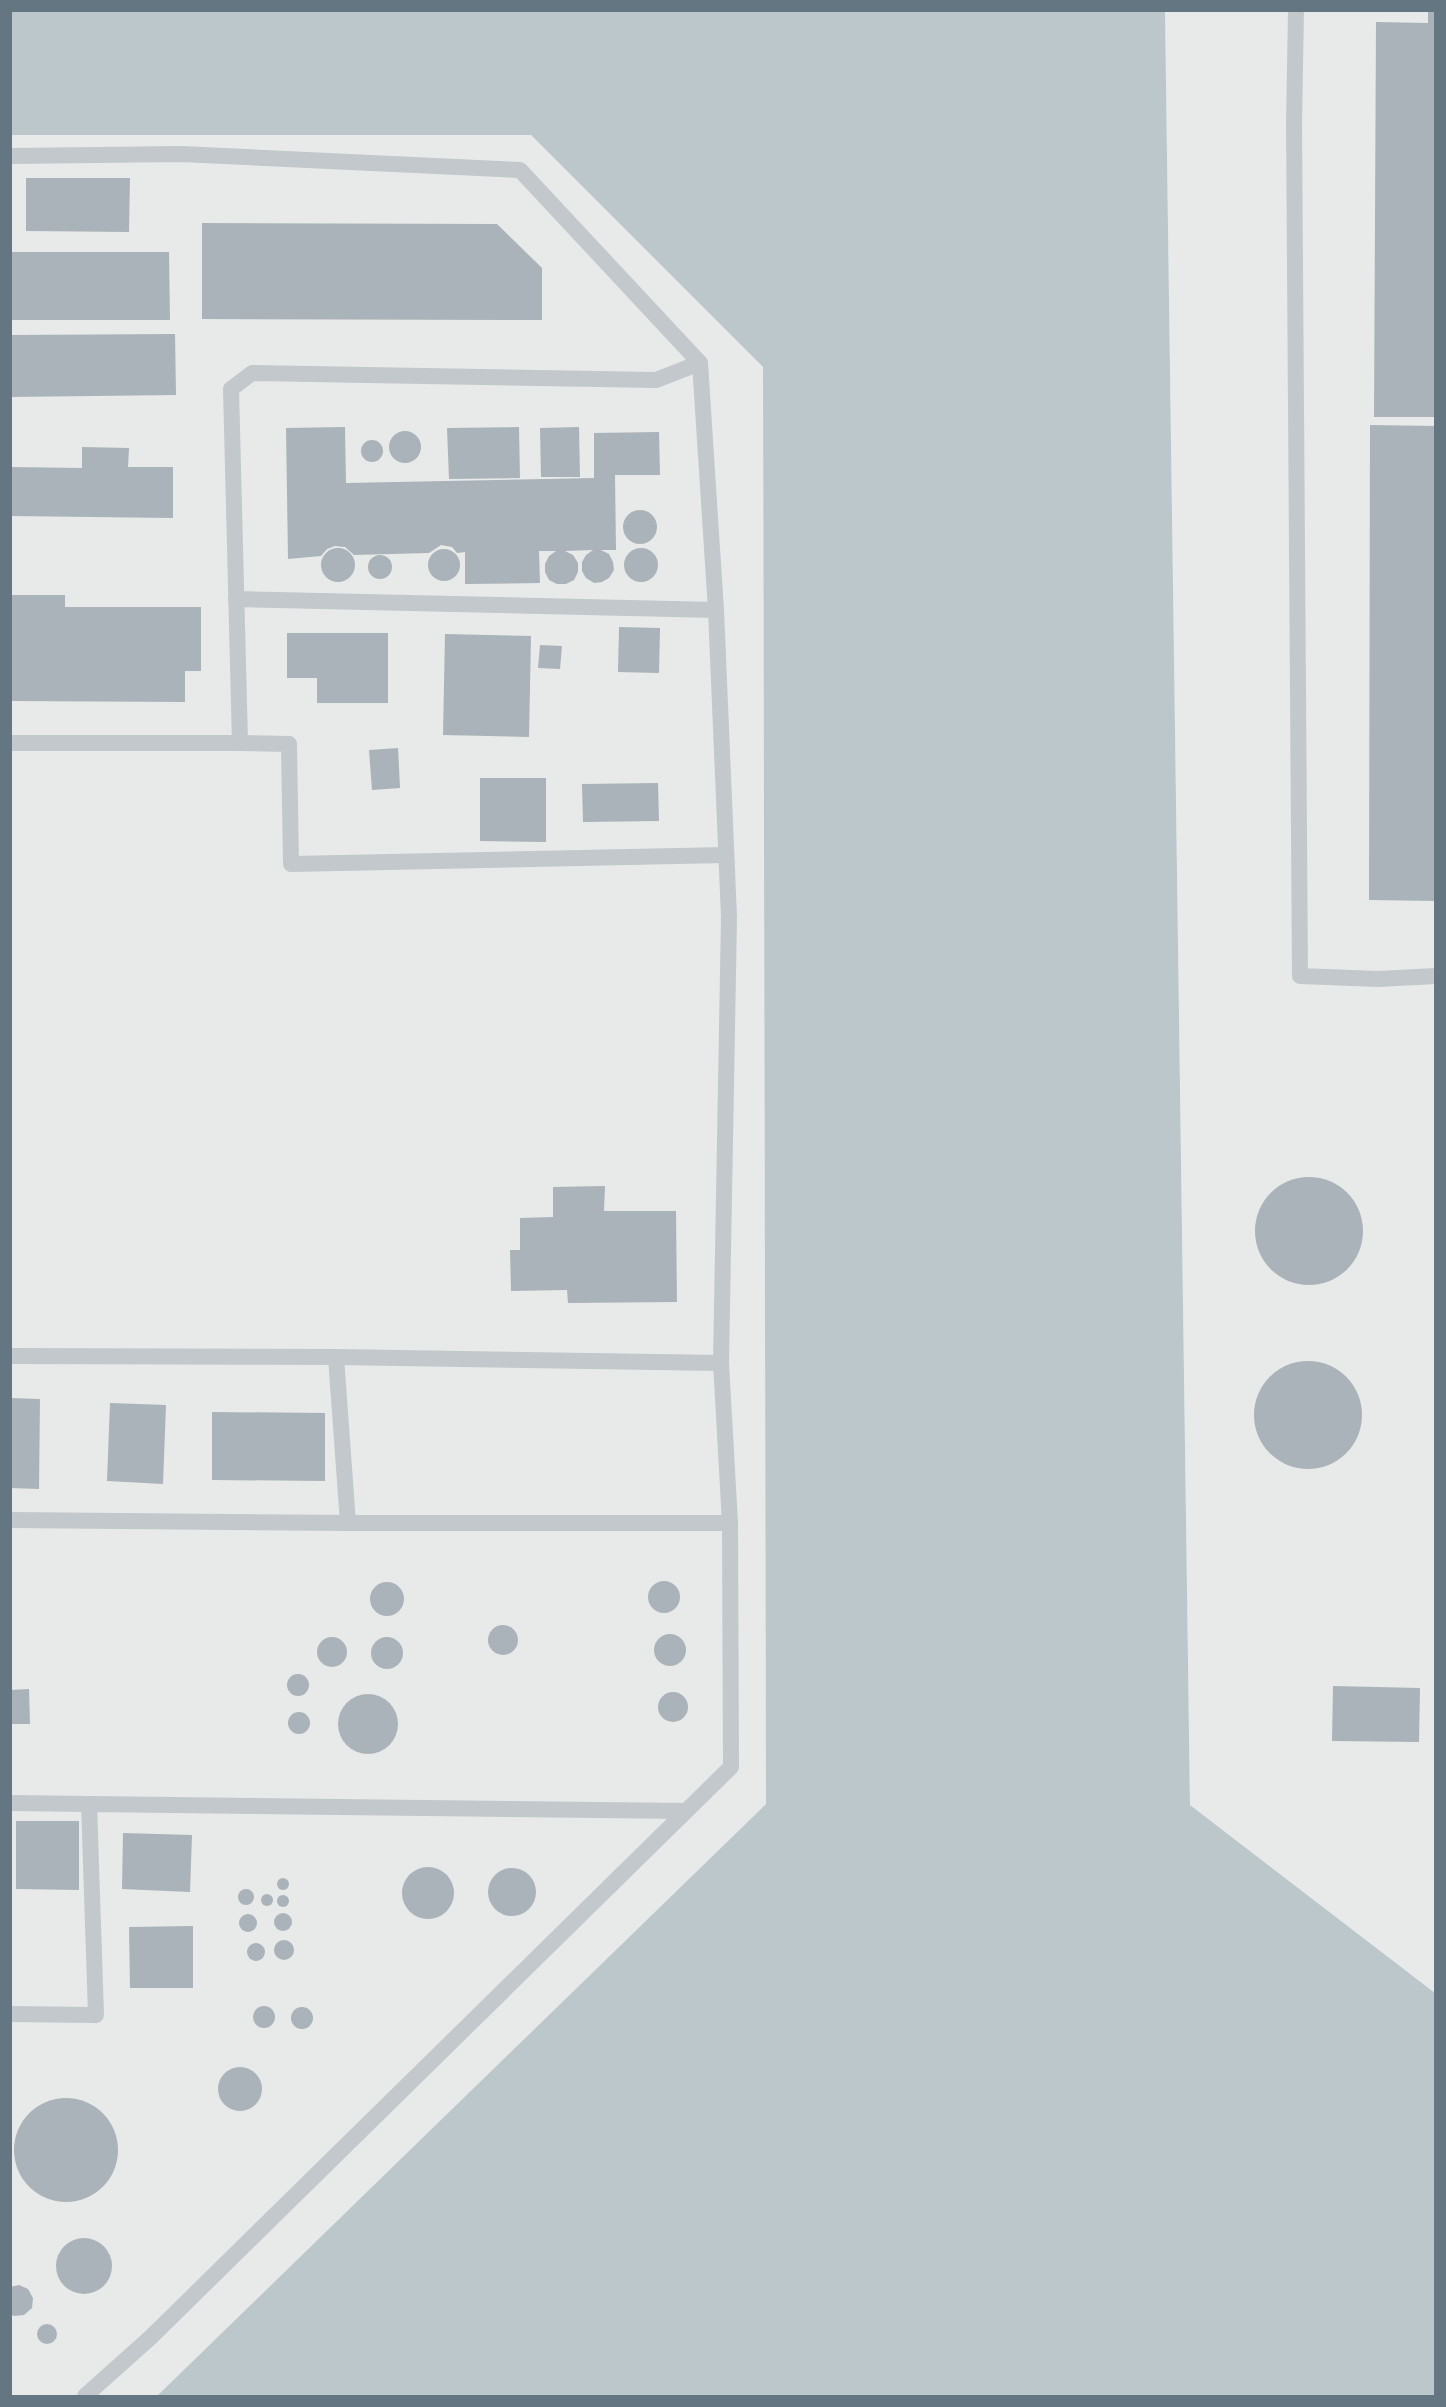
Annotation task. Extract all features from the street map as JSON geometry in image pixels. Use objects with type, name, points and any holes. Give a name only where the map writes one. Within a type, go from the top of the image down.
[{"type":"lane","points":[[1296,10],[1294,123],[1300,976],[1378,978],[1436,976]]},
{"type":"lane","points":[[10,156],[182,154],[520,170],[700,363],[716,610],[729,917],[721,1363],[730,1523],[731,1767],[151,2337],[85,2397]]},
{"type":"lane","points":[[240,743],[231,389],[252,373],[656,380],[700,363]]},
{"type":"lane","points":[[237,598],[716,610]]},
{"type":"lane","points":[[10,743],[289,744],[291,864],[726,855]]},
{"type":"lane","points":[[10,1356],[336,1357],[721,1363]]},
{"type":"lane","points":[[336,1357],[348,1523]]},
{"type":"lane","points":[[10,1520],[730,1523]]},
{"type":"lane","points":[[10,1803],[686,1811]]},
{"type":"lane","points":[[10,2014],[96,2015],[89,1804]]},
{"type":"shaded area","points":[[11,10],[1165,11],[1190,1805],[1435,1993],[1435,2396],[157,2396],[766,1804],[763,367],[531,135],[11,135]]},
{"type":"shaded area","points":[[1165,11],[1435,11],[1435,1993],[1190,1805]]},
{"type":"shaded area","points":[[11,135],[531,135],[763,367],[766,1804],[157,2396],[11,2396]]},
{"type":"building","points":[[1428,10],[1436,10],[1436,417],[1374,417],[1376,22],[1428,23]]},
{"type":"building","points":[[26,178],[130,178],[129,232],[26,231]]},
{"type":"building","points":[[202,223],[497,224],[542,268],[542,320],[202,319]]},
{"type":"building","points":[[10,252],[169,252],[170,320],[10,320]]},
{"type":"building","points":[[175,334],[176,395],[10,397],[10,335]]},
{"type":"building","points":[[1370,425],[1436,426],[1436,901],[1369,900]]},
{"type":"building","points":[[345,427],[346,483],[594,478],[594,433],[659,432],[660,475],[615,475],[616,550],[601,550],[609,554],[614,570],[609,578],[602,582],[594,583],[586,578],[582,571],[582,562],[593,550],[565,551],[573,555],[578,563],[578,572],[574,580],[566,584],[557,584],[549,580],[545,572],[545,564],[549,556],[556,551],[539,551],[540,583],[465,584],[465,552],[457,553],[452,547],[441,545],[429,553],[354,555],[345,547],[335,546],[327,549],[321,556],[288,559],[286,428]]},
{"type":"building","points":[[519,427],[520,478],[449,479],[447,428]]},
{"type":"building","points":[[579,427],[580,477],[541,477],[540,428]]},
{"type":"building","points":[[405,431],[416,436],[421,447],[416,458],[405,463],[394,458],[389,447],[394,436]]},
{"type":"building","points":[[368,440],[376,440],[383,447],[383,455],[376,462],[368,462],[361,455],[361,447]]},
{"type":"building","points":[[82,447],[129,448],[128,467],[173,467],[173,518],[10,516],[10,467],[82,468]]},
{"type":"building","points":[[640,510],[652,515],[657,527],[652,539],[640,544],[628,539],[623,527],[628,515]]},
{"type":"building","points":[[338,548],[350,553],[355,565],[350,577],[338,582],[326,577],[321,565],[326,553]]},
{"type":"building","points":[[641,548],[653,553],[658,565],[653,577],[641,582],[629,577],[624,565],[629,553]]},
{"type":"building","points":[[444,549],[455,554],[460,565],[455,576],[444,581],[433,576],[428,565],[433,554]]},
{"type":"building","points":[[380,555],[388,559],[392,567],[388,575],[380,579],[372,575],[368,567],[372,559]]},
{"type":"building","points":[[10,595],[65,595],[65,607],[201,607],[201,671],[185,671],[185,702],[10,701]]},
{"type":"building","points":[[619,627],[660,628],[659,673],[618,672]]},
{"type":"building","points":[[287,633],[388,633],[388,703],[317,703],[317,678],[287,678]]},
{"type":"building","points":[[445,634],[531,636],[529,737],[443,735]]},
{"type":"building","points":[[540,645],[562,646],[560,669],[538,668]]},
{"type":"building","points":[[398,748],[400,788],[372,790],[369,750]]},
{"type":"building","points":[[480,778],[546,778],[546,842],[480,841]]},
{"type":"building","points":[[658,783],[659,821],[583,822],[582,784]]},
{"type":"building","points":[[1309,1177],[1330,1181],[1347,1193],[1359,1210],[1363,1231],[1359,1252],[1347,1269],[1330,1281],[1309,1285],[1288,1281],[1271,1269],[1259,1252],[1255,1231],[1259,1210],[1271,1193],[1288,1181]]},
{"type":"building","points":[[605,1186],[604,1211],[676,1211],[677,1302],[568,1303],[567,1290],[511,1291],[510,1250],[520,1250],[520,1218],[553,1217],[553,1187]]},
{"type":"building","points":[[1308,1361],[1329,1365],[1346,1377],[1358,1394],[1362,1415],[1358,1436],[1346,1453],[1329,1465],[1308,1469],[1287,1465],[1270,1453],[1258,1436],[1254,1415],[1258,1394],[1270,1377],[1287,1365]]},
{"type":"building","points":[[10,1398],[40,1399],[39,1489],[10,1488]]},
{"type":"building","points":[[110,1403],[166,1405],[163,1484],[107,1481]]},
{"type":"building","points":[[212,1412],[325,1413],[325,1481],[212,1480]]},
{"type":"building","points":[[664,1581],[675,1586],[680,1597],[675,1608],[664,1613],[653,1608],[648,1597],[653,1586]]},
{"type":"building","points":[[387,1582],[399,1587],[404,1599],[399,1611],[387,1616],[375,1611],[370,1599],[375,1587]]},
{"type":"building","points":[[503,1625],[514,1629],[518,1640],[514,1651],[503,1655],[492,1651],[488,1640],[492,1629]]},
{"type":"building","points":[[670,1634],[681,1639],[686,1650],[681,1661],[670,1666],[659,1661],[654,1650],[659,1639]]},
{"type":"building","points":[[332,1637],[338,1638],[346,1646],[346,1658],[338,1666],[332,1667],[326,1666],[318,1658],[317,1652],[318,1646],[326,1638]]},
{"type":"building","points":[[387,1637],[399,1641],[403,1653],[399,1665],[387,1669],[375,1665],[371,1653],[375,1641]]},
{"type":"building","points":[[298,1674],[306,1677],[309,1685],[306,1693],[298,1696],[290,1693],[287,1685],[290,1677]]},
{"type":"building","points":[[1333,1686],[1420,1688],[1419,1742],[1332,1741]]},
{"type":"building","points":[[29,1689],[30,1724],[10,1724],[10,1690]]},
{"type":"building","points":[[673,1692],[684,1696],[688,1707],[684,1718],[673,1722],[662,1718],[658,1707],[662,1696]]},
{"type":"building","points":[[368,1694],[385,1699],[393,1707],[398,1724],[393,1741],[385,1749],[368,1754],[351,1749],[343,1741],[338,1724],[343,1707],[351,1699]]},
{"type":"building","points":[[299,1712],[307,1715],[310,1723],[307,1731],[299,1734],[291,1731],[288,1723],[291,1715]]},
{"type":"building","points":[[16,1821],[79,1821],[79,1890],[16,1889]]},
{"type":"building","points":[[123,1833],[192,1835],[190,1892],[122,1889]]},
{"type":"building","points":[[423,1867],[433,1867],[442,1871],[450,1879],[454,1893],[450,1907],[442,1915],[433,1919],[423,1919],[414,1915],[406,1907],[402,1898],[402,1888],[406,1879],[414,1871]]},
{"type":"building","points":[[507,1868],[517,1868],[529,1875],[536,1887],[536,1897],[529,1909],[517,1916],[507,1916],[492,1905],[488,1897],[488,1887],[499,1872]]},
{"type":"building","points":[[285,1878],[289,1884],[285,1890],[281,1890],[277,1882]]},
{"type":"building","points":[[243,1889],[249,1889],[254,1897],[252,1903],[243,1905],[238,1900],[238,1894]]},
{"type":"building","points":[[269,1894],[273,1900],[269,1906],[265,1906],[261,1898]]},
{"type":"building","points":[[283,1895],[289,1901],[283,1907],[277,1901]]},
{"type":"building","points":[[283,1913],[289,1916],[292,1922],[289,1928],[283,1931],[277,1928],[274,1922],[277,1916]]},
{"type":"building","points":[[248,1914],[254,1917],[257,1923],[254,1929],[248,1932],[242,1929],[239,1923],[242,1917]]},
{"type":"building","points":[[193,1926],[193,1988],[130,1988],[129,1927]]},
{"type":"building","points":[[284,1940],[291,1943],[294,1950],[291,1957],[284,1960],[277,1957],[274,1950],[277,1943]]},
{"type":"building","points":[[256,1943],[262,1946],[265,1952],[262,1958],[256,1961],[250,1958],[247,1952],[250,1946]]},
{"type":"building","points":[[264,2006],[272,2009],[275,2017],[272,2025],[264,2028],[256,2025],[253,2017],[256,2009]]},
{"type":"building","points":[[302,2007],[310,2010],[313,2018],[310,2026],[302,2029],[294,2026],[291,2018],[294,2010]]},
{"type":"building","points":[[240,2067],[255,2074],[262,2089],[255,2104],[240,2111],[225,2104],[218,2089],[225,2074]]},
{"type":"building","points":[[66,2098],[86,2102],[103,2113],[114,2130],[118,2150],[114,2170],[103,2187],[86,2198],[66,2202],[46,2198],[29,2187],[18,2170],[14,2150],[18,2130],[29,2113],[46,2102]]},
{"type":"building","points":[[84,2238],[99,2243],[107,2251],[112,2266],[107,2281],[99,2289],[84,2294],[69,2289],[61,2281],[56,2266],[61,2251],[69,2243]]},
{"type":"building","points":[[19,2285],[28,2289],[33,2298],[32,2308],[24,2315],[14,2316],[10,2314],[10,2287]]},
{"type":"building","points":[[43,2324],[51,2324],[57,2330],[57,2338],[51,2344],[43,2344],[37,2338],[37,2330]]}]
